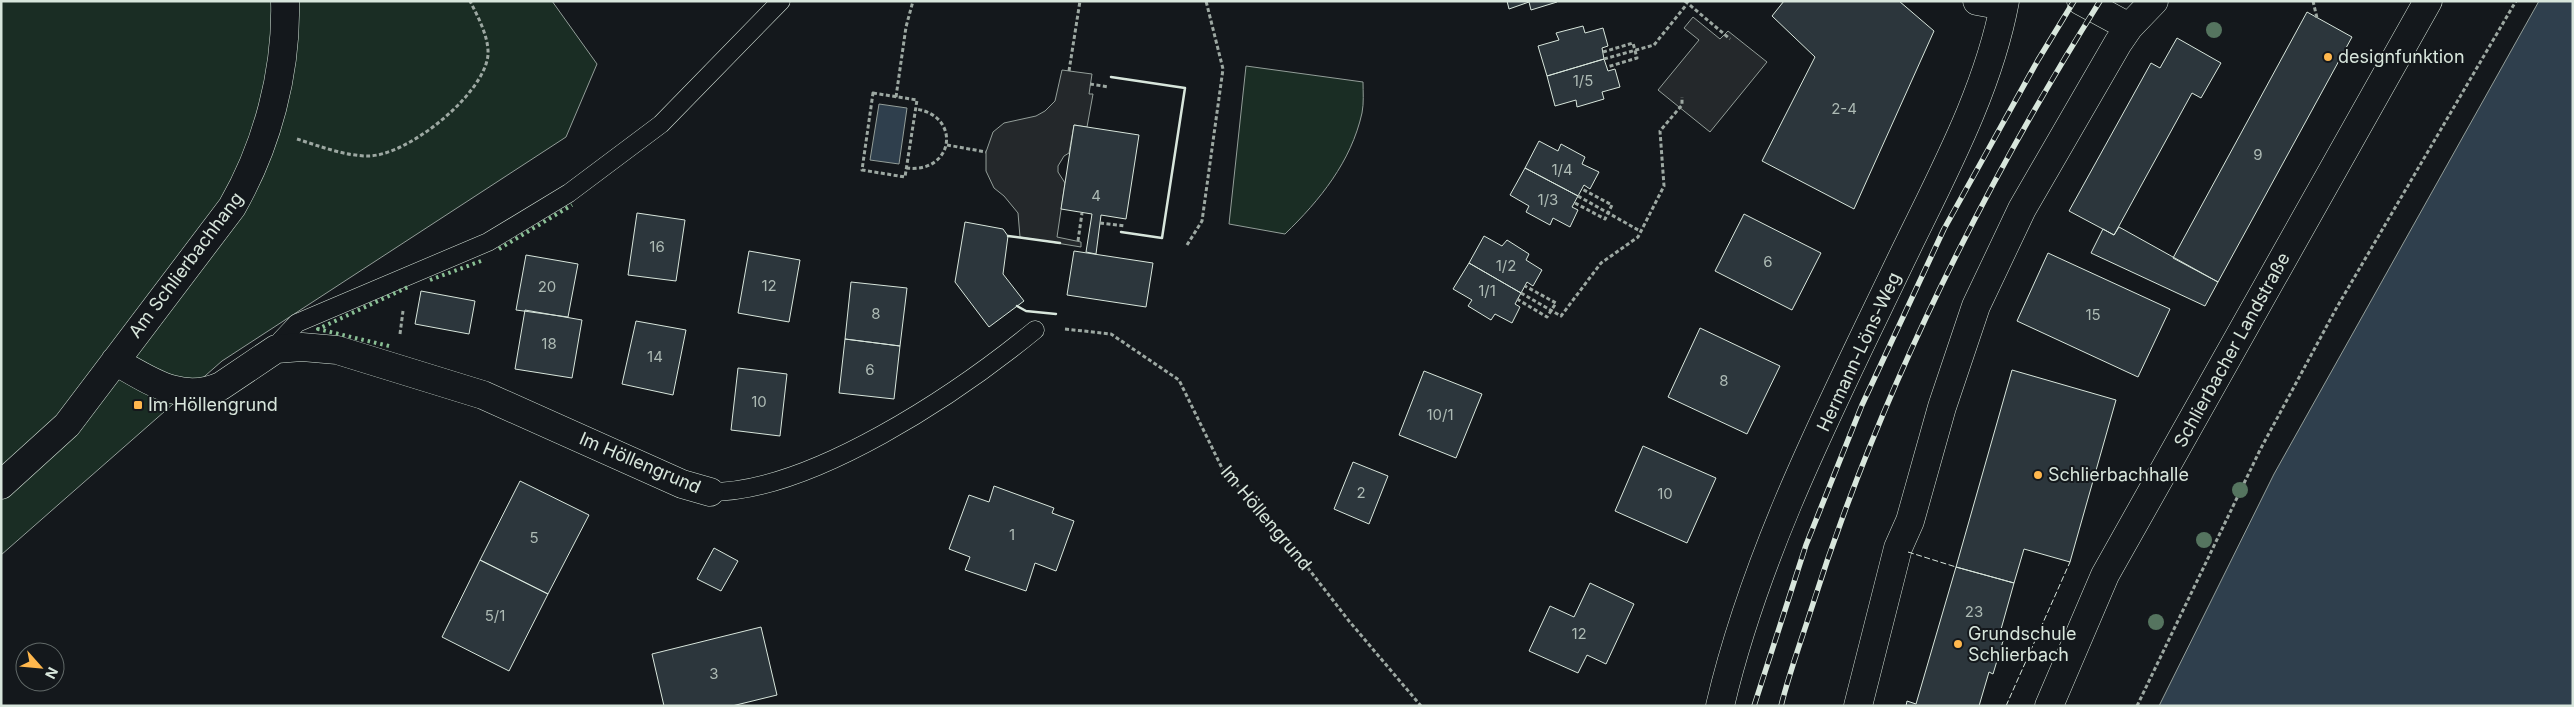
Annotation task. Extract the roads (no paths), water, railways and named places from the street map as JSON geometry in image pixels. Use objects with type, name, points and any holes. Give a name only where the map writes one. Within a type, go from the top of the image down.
[{"type":"street","name":"Am Schlierbachhang","points":[[1,485],[67,425],[232,207],[244,186],[266,129],[278,82],[285,1]]},
{"type":"street","points":[[1977,1],[1993,4],[2004,1]]},
{"type":"street","name":"Hermann-Löns-Weg","points":[[1720,706],[1754,594],[1784,514],[1858,349],[1957,144],[1999,32],[2004,1]]},
{"type":"street","points":[[2081,1],[2128,27]]},
{"type":"street","points":[[1858,706],[1898,548],[1910,521],[1942,407],[1976,306],[2022,209],[2128,27],[2154,1]]},
{"type":"street","name":"Schlierbacher Landstraße","points":[[2049,706],[2105,576],[2428,1]]},
{"type":"street","name":"Im Höllengrund","points":[[115,361],[170,390],[186,394],[201,393],[220,386],[276,350],[302,347],[337,350],[483,395],[682,484],[710,492]]},
{"type":"lane","name":"Im Höllengrund","points":[[276,350],[280,340],[297,323],[488,242],[569,193],[660,124],[781,1]]},
{"type":"lane","name":"Im Höllengrund","points":[[710,492],[745,489],[800,472],[837,456],[940,400],[1035,330]]},
{"type":"water","points":[[2539,1],[2573,1],[2573,706],[2159,706],[2274,474]]},
{"type":"water","points":[[879,104],[907,108],[899,164],[870,160]]},
{"type":"railway","points":[[1754,706],[1806,545],[1862,405],[1944,229],[2038,60],[2074,1]]},
{"type":"railway","points":[[1781,706],[1837,533],[1867,453],[1900,375],[1973,222],[2056,73],[2100,1]]},
{"type":"place","name":"designfunktion","points":[[2328,57]]},
{"type":"place","name":"Im Höllengrund","points":[[138,405]]},
{"type":"place","name":"Schlierbachhalle","points":[[2038,475]]},
{"type":"place","name":"Grundschule Schlierbach","points":[[1958,644]]}]
